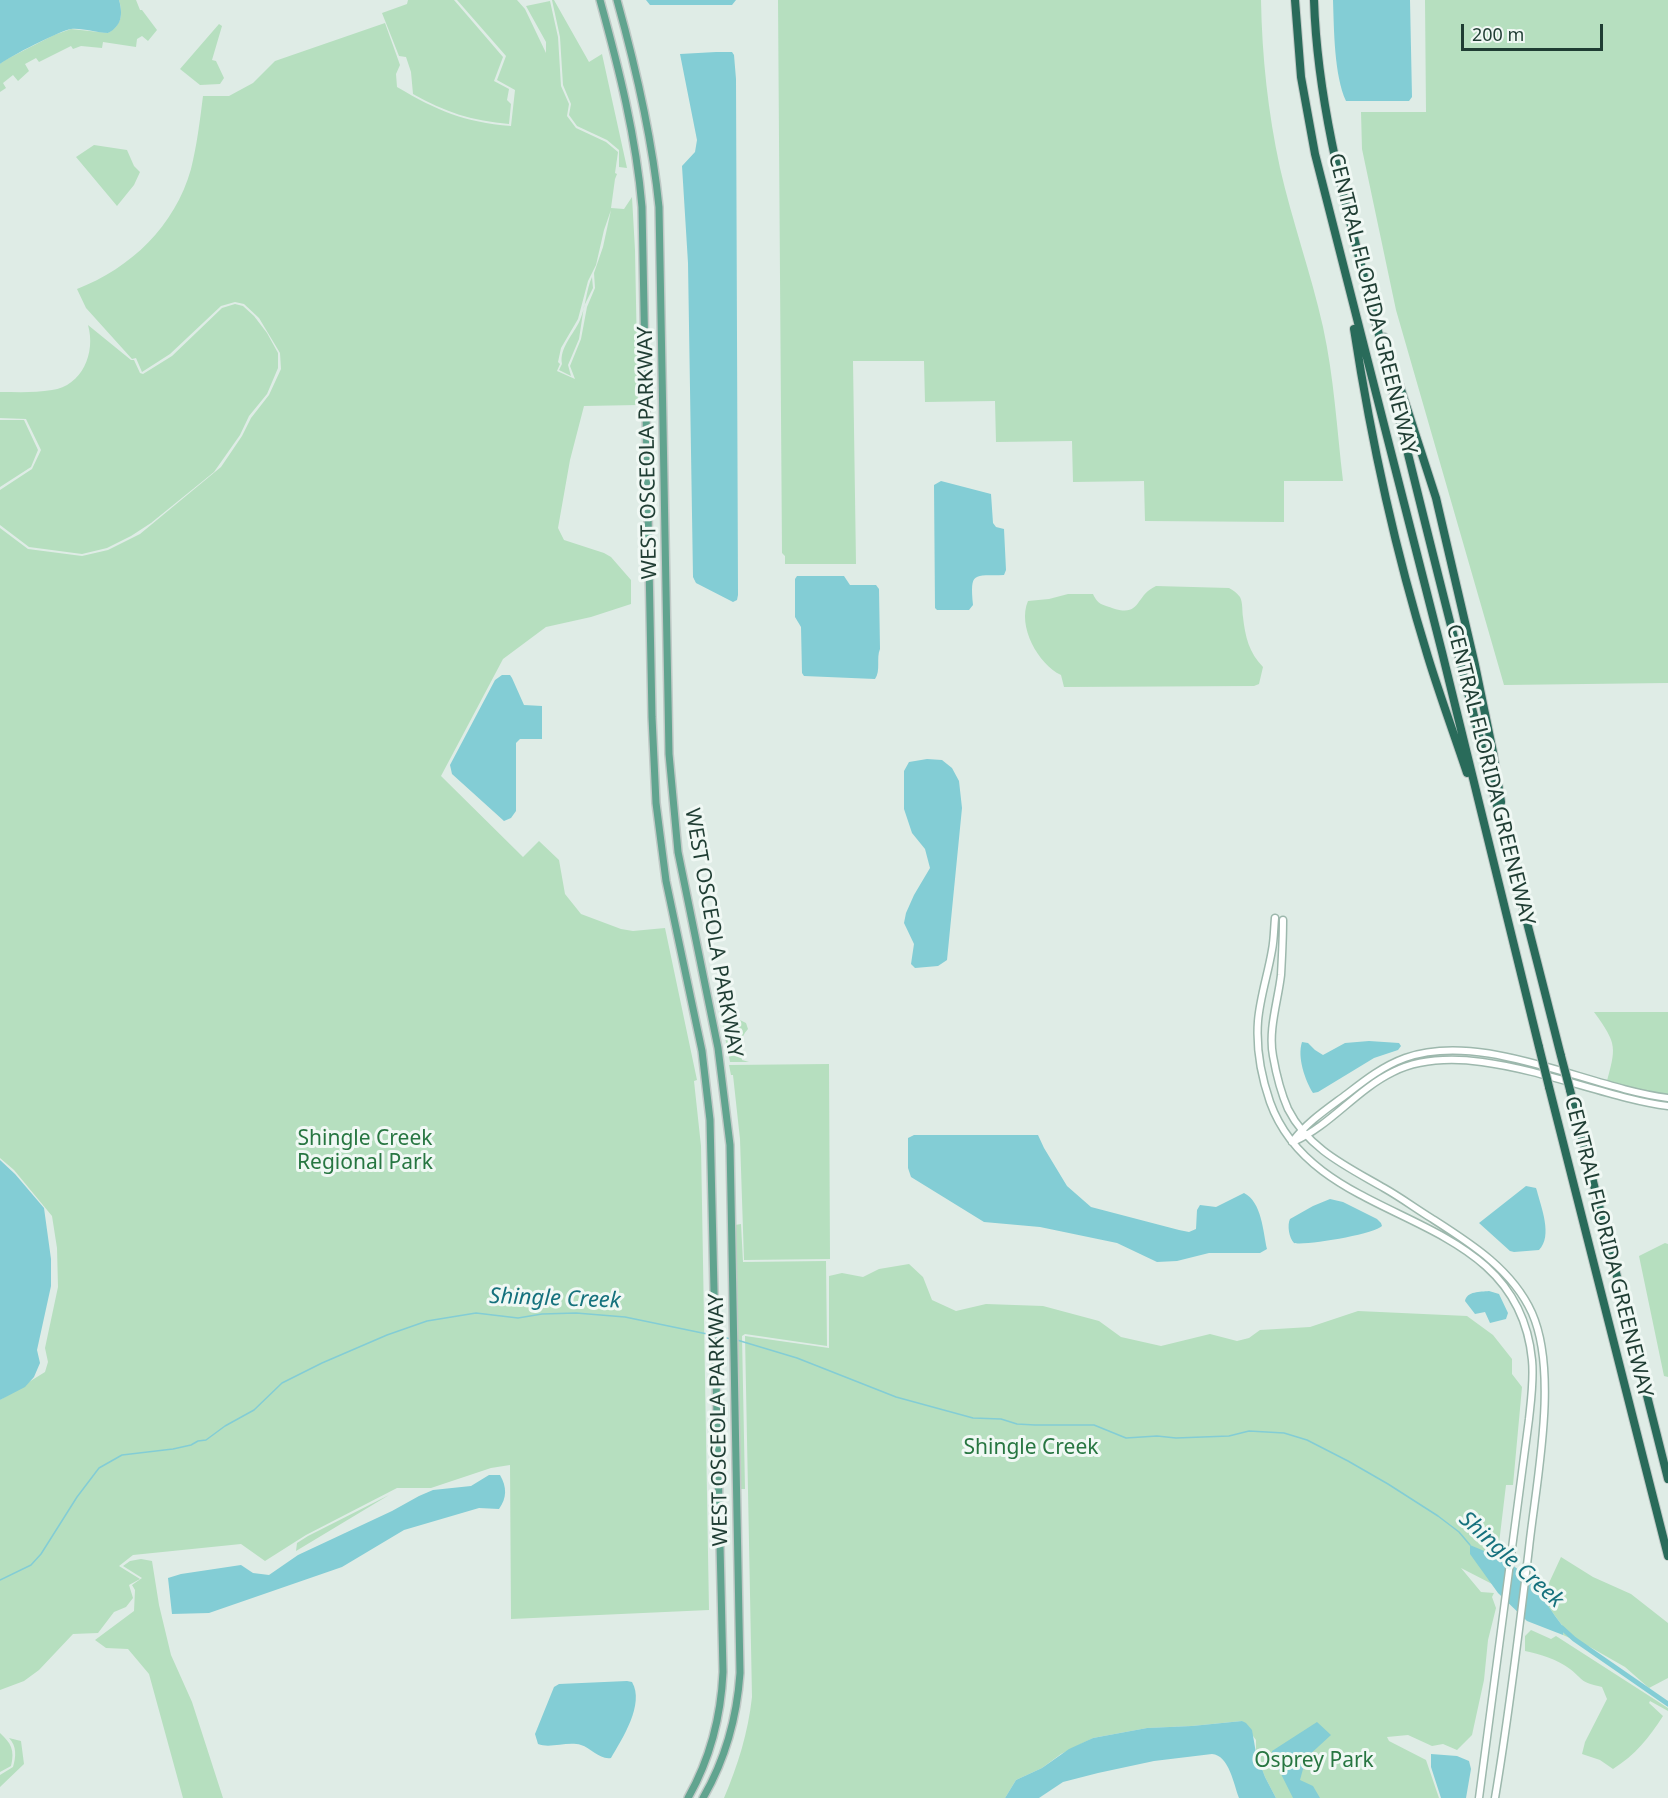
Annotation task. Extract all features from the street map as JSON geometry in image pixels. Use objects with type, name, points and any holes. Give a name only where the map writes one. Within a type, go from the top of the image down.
[{"type":"highway","name":"CENTRAL FLORIDA GREENEWAY","points":[[1295,0],[1299,59],[1308,121],[1668,1556]]},
{"type":"highway","name":"CENTRAL FLORIDA GREENEWAY","points":[[1314,0],[1317,49],[1326,117],[1451,627],[1668,1479]]},
{"type":"highway","points":[[1362,267],[1436,498],[1493,752],[1509,848]]},
{"type":"highway","points":[[1348,286],[1361,374],[1383,487],[1428,656],[1484,826]]},
{"type":"main road","name":"WEST OSCEOLA PARKWAY","points":[[600,0],[624,87],[640,181],[645,271],[655,795],[666,881],[705,1073],[710,1120],[722,1690],[710,1748],[703,1769],[688,1798]]},
{"type":"main road","name":"WEST OSCEOLA PARKWAY","points":[[617,0],[644,106],[658,198],[669,754],[672,802],[682,878],[718,1048],[730,1145],[740,1685],[728,1741],[704,1798]]},
{"type":"street","points":[[1275,918],[1273,947],[1258,1020],[1258,1048],[1270,1102],[1292,1142],[1322,1171],[1348,1188],[1470,1252],[1489,1267],[1506,1287],[1527,1330],[1532,1361],[1532,1383],[1479,1798]]},
{"type":"street","points":[[1283,920],[1281,976],[1272,1053],[1288,1109],[1302,1129],[1334,1160],[1386,1189],[1472,1245],[1516,1285],[1532,1314],[1542,1344],[1545,1376],[1541,1445],[1518,1636],[1495,1798]]},
{"type":"street","points":[[1292,1142],[1302,1129],[1360,1084],[1389,1065],[1416,1054],[1431,1052],[1468,1051],[1501,1056],[1636,1093],[1668,1098]]},
{"type":"street","points":[[1292,1142],[1308,1135],[1377,1081],[1394,1071],[1422,1062],[1450,1059],[1499,1064],[1630,1100],[1668,1106]]},
{"type":"green space","points":[[119,0],[136,0],[140,10],[157,30],[148,41],[142,36],[137,39],[136,47],[103,42],[102,48],[81,46],[73,49],[71,46],[39,62],[36,58],[25,64],[29,71],[18,81],[13,75],[3,83],[6,88],[0,92],[0,64],[5,60],[71,29],[108,33],[119,23],[121,10]]},
{"type":"green space","points":[[408,0],[454,0],[503,57],[494,81],[509,89],[507,100],[511,104],[509,124],[459,115],[413,94],[411,72],[406,57],[399,56],[382,13],[407,4]]},
{"type":"green space","name":"Shingle Creek Regional Park","points":[[457,0],[517,0],[525,9],[546,53],[546,42],[526,6],[550,1],[558,37],[561,86],[569,104],[567,116],[576,128],[606,142],[618,152],[611,208],[624,209],[632,197],[638,405],[584,406],[570,460],[558,528],[564,540],[611,557],[631,580],[631,604],[591,617],[546,627],[503,659],[441,776],[523,857],[539,841],[559,860],[565,894],[581,914],[621,929],[633,931],[665,928],[697,1080],[694,1081],[701,1146],[709,1610],[511,1619],[510,1465],[491,1468],[431,1488],[397,1488],[306,1535],[265,1561],[241,1544],[133,1555],[119,1566],[140,1579],[129,1585],[133,1598],[126,1607],[114,1612],[98,1633],[73,1634],[39,1670],[24,1681],[0,1690],[0,1400],[45,1372],[48,1362],[45,1348],[58,1287],[57,1248],[52,1216],[14,1170],[0,1158],[0,528],[28,549],[82,556],[108,550],[140,534],[221,467],[251,418],[269,395],[281,369],[280,353],[259,318],[244,304],[235,302],[221,306],[170,354],[142,372],[136,358],[132,359],[86,308],[77,289],[97,280],[133,257],[162,226],[174,209],[191,169],[203,96],[229,96],[253,83],[275,61],[385,23],[400,65],[396,74],[397,87],[451,114],[479,122],[511,126],[515,90],[497,80],[506,56]],"holes":[[[611,210],[603,247],[594,273],[595,288],[587,307],[581,339],[570,366],[575,379],[557,371],[560,364],[558,362],[561,348],[578,319]]]},
{"type":"green space","points":[[552,0],[589,62],[602,54],[627,168],[619,167],[619,150],[607,140],[577,126],[569,115],[571,104],[563,85],[560,37]]},
{"type":"green space","points":[[778,0],[1261,0],[1264,63],[1272,126],[1285,188],[1327,346],[1343,481],[1284,481],[1284,522],[1145,521],[1144,481],[1073,482],[1072,441],[996,442],[995,401],[925,402],[924,361],[853,361],[856,564],[785,564],[785,556],[782,553]]},
{"type":"green space","points":[[1425,0],[1668,0],[1668,683],[1504,685],[1396,310],[1362,149],[1361,112],[1426,112]]},
{"type":"green space","points":[[219,24],[222,26],[212,60],[216,61],[224,78],[220,84],[200,85],[180,69]]},
{"type":"green space","points":[[94,145],[127,150],[134,166],[140,172],[134,185],[117,206],[76,157]]},
{"type":"green space","points":[[592,277],[593,288],[585,305],[588,287]]},
{"type":"green space","points":[[235,304],[243,306],[267,333],[278,353],[278,368],[267,394],[249,416],[240,435],[214,472],[151,523],[107,548],[82,554],[29,547],[0,525],[0,490],[32,469],[41,450],[26,419],[0,418],[0,392],[46,391],[71,382],[79,375],[88,357],[90,336],[88,325],[131,360],[134,360],[140,373],[143,374],[172,356],[222,308]]},
{"type":"green space","points":[[583,310],[579,339],[568,365],[571,376],[559,370],[565,347]]},
{"type":"green space","points":[[0,420],[24,420],[38,450],[31,467],[0,487]]},
{"type":"green space","points":[[1156,586],[1229,588],[1236,593],[1242,602],[1248,644],[1263,667],[1259,684],[1254,686],[1064,687],[1061,675],[1045,662],[1032,643],[1025,622],[1028,601],[1068,594],[1093,594],[1103,605],[1128,610]]},
{"type":"green space","points":[[1594,1012],[1668,1012],[1668,1098],[1606,1085],[1613,1047],[1607,1032]]},
{"type":"green space","points":[[740,1020],[746,1023],[748,1029],[742,1040],[742,1060],[749,1062],[730,1062],[722,1022]]},
{"type":"green space","points":[[829,1064],[830,1259],[744,1260],[740,1139],[733,1075],[731,1075],[729,1065]]},
{"type":"green space","points":[[741,1224],[743,1262],[826,1261],[827,1346],[745,1334],[742,1336],[745,1489],[740,1489],[735,1225]]},
{"type":"green space","points":[[1665,1243],[1668,1244],[1668,1377],[1664,1376],[1639,1256]]},
{"type":"green space","name":"Osprey Park","points":[[909,1264],[923,1277],[932,1300],[956,1311],[986,1304],[1043,1306],[1099,1321],[1121,1337],[1161,1346],[1210,1334],[1237,1341],[1249,1338],[1260,1330],[1310,1327],[1358,1311],[1467,1316],[1493,1335],[1512,1359],[1512,1374],[1522,1387],[1513,1485],[1506,1485],[1494,1585],[1461,1568],[1481,1592],[1494,1593],[1492,1597],[1496,1608],[1488,1640],[1484,1680],[1472,1735],[1457,1750],[1443,1744],[1432,1746],[1408,1735],[1387,1737],[1389,1741],[1426,1760],[1439,1798],[1276,1798],[1256,1753],[1256,1740],[1242,1721],[1147,1728],[1093,1738],[1061,1754],[1042,1768],[1016,1780],[1005,1798],[724,1798],[742,1749],[752,1697],[745,1336],[829,1348],[829,1276],[842,1273],[863,1277],[879,1269]]},
{"type":"green space","points":[[389,1495],[296,1551],[297,1543],[308,1536]]},
{"type":"green space","points":[[1561,1557],[1593,1577],[1631,1594],[1668,1623],[1668,1678],[1649,1688],[1625,1667],[1563,1635],[1564,1628],[1542,1598]]},
{"type":"green space","points":[[141,1559],[152,1561],[159,1605],[171,1655],[192,1702],[223,1798],[183,1798],[149,1674],[128,1649],[106,1648],[95,1640],[134,1611],[135,1590],[132,1585],[142,1578],[123,1566],[130,1561]]},
{"type":"green space","points":[[1531,1630],[1551,1639],[1556,1636],[1668,1708],[1668,1711],[1650,1701],[1649,1703],[1663,1716],[1641,1746],[1613,1769],[1600,1760],[1582,1754],[1585,1742],[1607,1699],[1602,1687],[1586,1682],[1565,1665],[1542,1655],[1525,1651],[1525,1636]]},
{"type":"green space","points":[[0,1733],[7,1740],[13,1756],[11,1766],[0,1772]]},
{"type":"green space","points":[[9,1738],[21,1741],[24,1764],[0,1787],[0,1775],[13,1767],[15,1759],[15,1748]]},
{"type":"water","points":[[0,0],[119,0],[121,15],[119,23],[108,33],[71,29],[35,44],[0,64]]},
{"type":"water","points":[[646,0],[736,0],[732,5],[650,5]]},
{"type":"water","points":[[1333,0],[1410,0],[1412,97],[1409,101],[1346,101],[1337,65]]},
{"type":"water","points":[[732,52],[736,79],[738,595],[737,600],[733,602],[696,583],[693,577],[688,263],[682,166],[695,152],[697,140],[680,54]]},
{"type":"water","points":[[941,481],[991,494],[993,523],[996,527],[1004,529],[1006,570],[1004,575],[980,576],[973,581],[973,605],[969,610],[937,610],[935,608],[934,485]]},
{"type":"water","points":[[797,576],[844,576],[850,585],[876,585],[879,589],[880,649],[878,672],[875,679],[804,676],[802,673],[801,627],[795,617],[795,579]]},
{"type":"water","points":[[502,675],[510,675],[524,705],[542,706],[542,739],[520,739],[516,743],[516,811],[511,818],[504,821],[452,774],[450,765],[495,680]]},
{"type":"water","points":[[927,759],[942,760],[952,768],[959,781],[962,808],[947,960],[938,966],[915,968],[911,964],[914,944],[904,923],[914,895],[930,868],[925,849],[912,833],[904,809],[904,771],[909,762]]},
{"type":"water","points":[[1369,1041],[1399,1043],[1401,1046],[1398,1050],[1374,1058],[1313,1093],[1303,1068],[1300,1054],[1302,1042],[1308,1043],[1323,1055],[1345,1043]]},
{"type":"water","points":[[914,1135],[1038,1135],[1067,1186],[1091,1207],[1189,1232],[1196,1229],[1197,1210],[1200,1205],[1216,1207],[1244,1193],[1255,1203],[1258,1210],[1267,1249],[1260,1253],[1209,1253],[1177,1261],[1157,1262],[1117,1243],[1040,1227],[984,1222],[911,1177],[908,1168],[908,1138]]},
{"type":"water","points":[[0,1160],[44,1208],[51,1259],[51,1286],[37,1350],[40,1363],[34,1377],[25,1387],[0,1400]]},
{"type":"water","points":[[1526,1186],[1536,1188],[1545,1221],[1545,1237],[1539,1250],[1514,1252],[1479,1223]]},
{"type":"water","points":[[1330,1199],[1343,1202],[1377,1219],[1382,1226],[1340,1239],[1294,1243],[1289,1231],[1290,1219]]},
{"type":"water","points":[[1489,1291],[1499,1294],[1508,1313],[1506,1319],[1490,1323],[1485,1312],[1475,1314],[1465,1301],[1468,1295]]},
{"type":"water","points":[[489,1475],[500,1475],[504,1484],[505,1497],[499,1509],[479,1508],[404,1530],[342,1567],[209,1613],[172,1614],[168,1578],[241,1565],[253,1573],[269,1575],[298,1555],[419,1496],[433,1490],[471,1486]]},
{"type":"water","points":[[1470,1545],[1503,1560],[1525,1575],[1564,1628],[1563,1635],[1527,1621],[1498,1593],[1470,1554]]},
{"type":"water","points":[[632,1682],[635,1691],[634,1711],[611,1758],[599,1756],[581,1745],[538,1744],[535,1734],[554,1687],[559,1684]]},
{"type":"water","points":[[1242,1721],[1252,1730],[1256,1753],[1276,1798],[1239,1798],[1227,1765],[1223,1759],[1212,1754],[1154,1761],[1098,1773],[1063,1782],[1039,1798],[1005,1798],[1016,1780],[1042,1768],[1069,1749],[1093,1738],[1147,1728]]},
{"type":"water","points":[[1317,1722],[1331,1735],[1306,1758],[1300,1780],[1313,1786],[1320,1798],[1293,1798],[1272,1756],[1272,1751]]},
{"type":"water","points":[[1431,1754],[1457,1756],[1469,1761],[1471,1769],[1466,1798],[1441,1798],[1431,1767]]},
{"type":"waterway","name":"Shingle Creek","points":[[0,1580],[31,1565],[41,1554],[77,1497],[99,1468],[122,1455],[173,1449],[206,1440],[225,1426],[254,1410],[282,1383],[387,1335],[427,1321],[476,1313],[518,1318],[542,1314],[576,1313],[625,1317],[712,1335]]},
{"type":"waterway","name":"Shingle Creek","points":[[716,1336],[732,1339]]},
{"type":"waterway","name":"Shingle Creek","points":[[737,1340],[797,1358],[896,1397],[973,1418],[1001,1419],[1017,1424],[1094,1425],[1126,1438],[1229,1436],[1249,1431],[1284,1433],[1307,1440],[1388,1484],[1438,1516],[1459,1532],[1470,1545]]},
{"type":"waterway","name":"Shingle Creek","points":[[1562,1628],[1574,1639],[1668,1704]]}]
